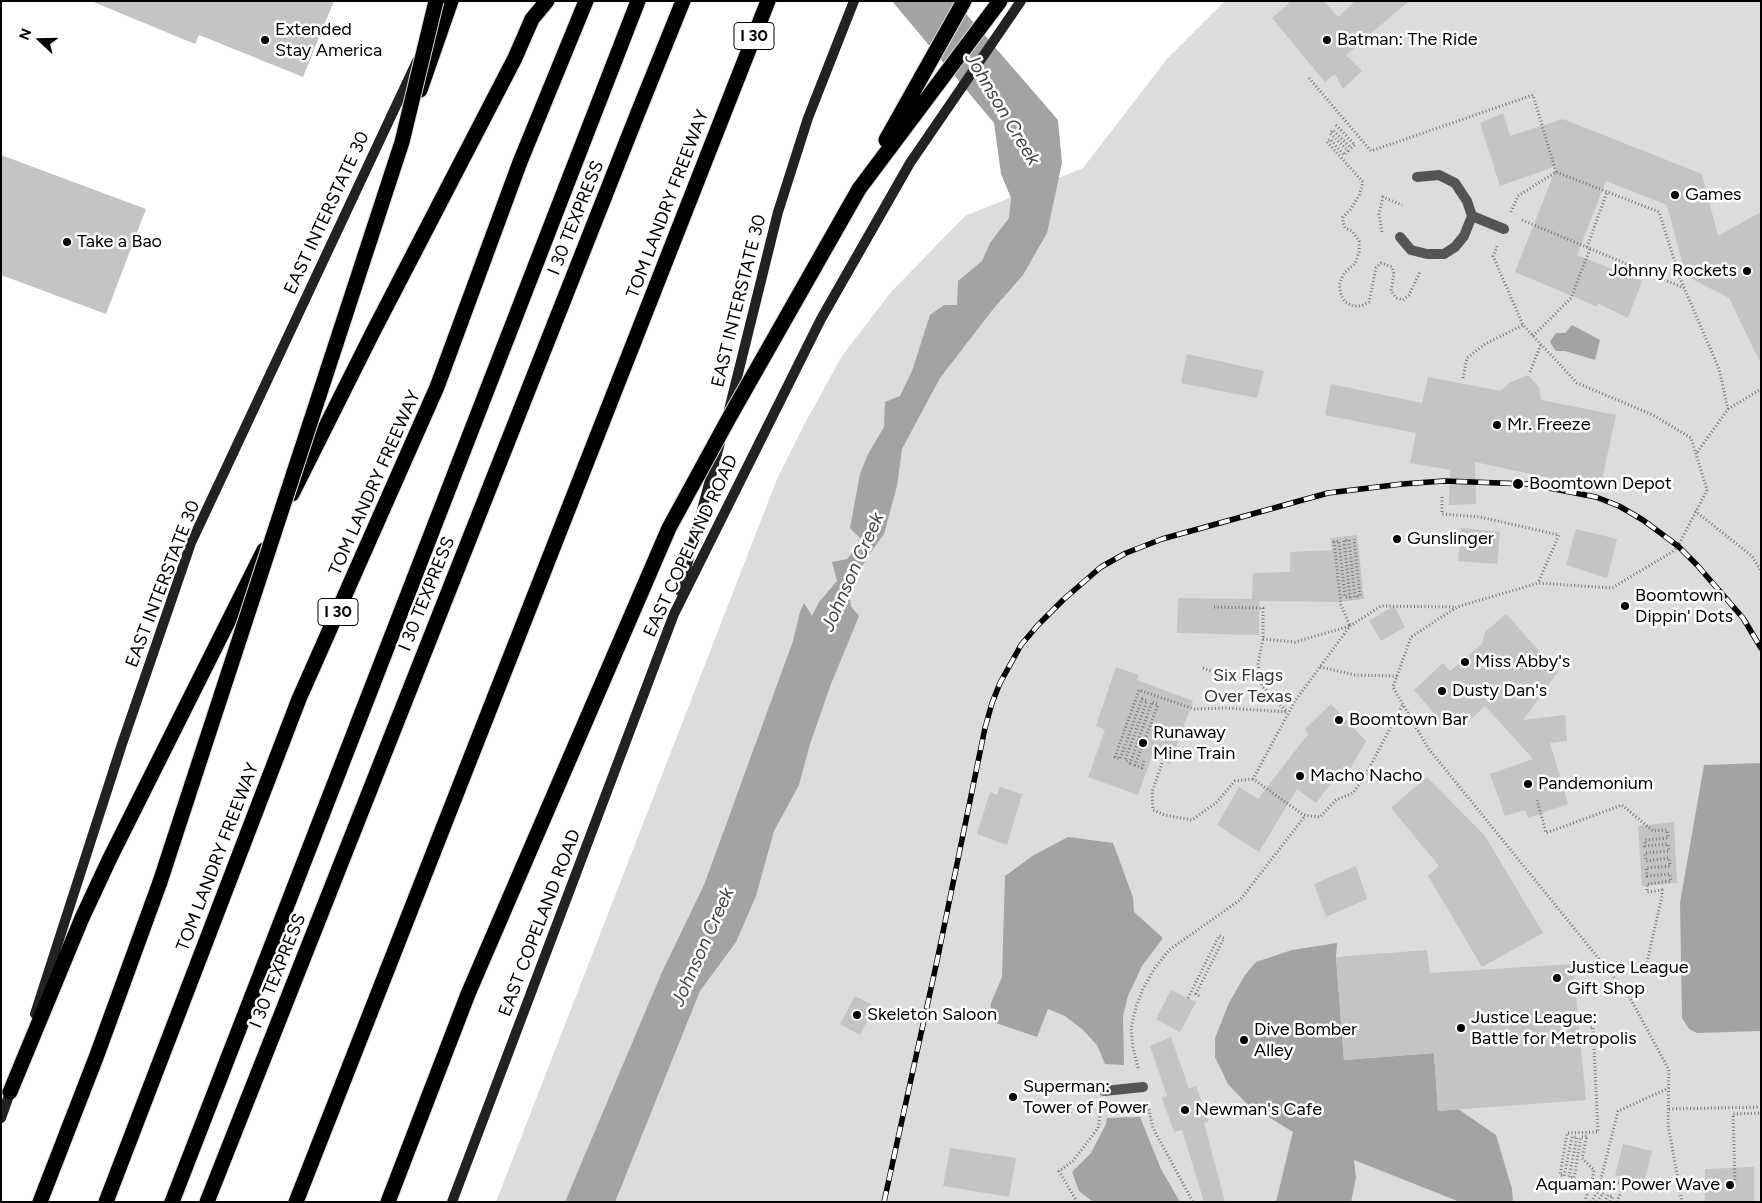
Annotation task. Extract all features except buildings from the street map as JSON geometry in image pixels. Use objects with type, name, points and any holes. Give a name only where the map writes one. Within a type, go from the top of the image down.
[{"type":"highway","points":[[402,142],[436,1]]},
{"type":"highway","points":[[40,1202],[97,1056],[160,882],[402,142],[451,1]]},
{"type":"highway","points":[[10,1092],[82,918],[126,826],[373,332],[515,58],[532,19],[547,1]]},
{"type":"highway","name":"TOM LANDRY FREEWAY","points":[[106,1202],[299,699],[437,387],[520,162],[586,1]]},
{"type":"highway","name":"I 30 TEXPRESS","points":[[172,1202],[638,1]]},
{"type":"highway","name":"I 30 TEXPRESS","points":[[207,1202],[683,1]]},
{"type":"highway","name":"TOM LANDRY FREEWAY","points":[[296,1202],[768,1]]},
{"type":"highway","points":[[388,1202],[468,994],[669,528],[964,1]]},
{"type":"highway","points":[[859,189],[1000,1]]},
{"type":"main road","name":"EAST INTERSTATE 30","points":[[1,1118],[122,744],[191,543],[444,1]]},
{"type":"main road","name":"EAST INTERSTATE 30","points":[[674,614],[778,212],[808,118],[854,1]]},
{"type":"main road","name":"EAST COPELAND ROAD","points":[[452,1202],[674,614],[821,319],[910,164],[1021,1]]},
{"type":"street","points":[[1400,237],[1411,250],[1427,254],[1444,254],[1455,247],[1464,236],[1472,216],[1467,201],[1454,183],[1439,175],[1417,177]]},
{"type":"street","points":[[1472,216],[1504,229]]},
{"type":"street","points":[[1104,1091],[1143,1087]]},
{"type":"path","points":[[1309,78],[1371,151],[1533,96],[1556,172]]},
{"type":"path","points":[[1336,125],[1355,145],[1351,148],[1333,130],[1330,134],[1348,151],[1344,155],[1330,139],[1327,142],[1363,182],[1359,196],[1343,217],[1342,223],[1345,228],[1352,231],[1358,241],[1359,252],[1355,264],[1344,273],[1339,285],[1345,302],[1353,306],[1361,306],[1369,302],[1376,268],[1381,263],[1392,267],[1394,274],[1392,291],[1396,298],[1403,300],[1409,294],[1420,270]]},
{"type":"path","points":[[1556,172],[1659,212],[1680,278],[1719,369],[1728,409]]},
{"type":"path","points":[[1556,172],[1518,196],[1493,256],[1523,325],[1577,383],[1653,414],[1691,438],[1707,490],[1678,546],[1672,552],[1612,588],[1538,583],[1457,607],[1411,637],[1393,687],[1428,748],[1630,996],[1669,1070],[1668,1125],[1682,1202]]},
{"type":"path","points":[[1533,336],[1571,298],[1607,192]]},
{"type":"path","points":[[1383,236],[1380,229],[1379,214],[1383,197],[1402,204]]},
{"type":"path","points":[[1510,215],[1685,288]]},
{"type":"path","points":[[1462,378],[1467,358],[1485,344],[1523,325]]},
{"type":"path","points":[[1530,372],[1541,344]]},
{"type":"path","points":[[1696,454],[1728,409],[1761,388]]},
{"type":"path","points":[[1442,497],[1442,514],[1480,517],[1559,535],[1538,583]]},
{"type":"path","points":[[1695,511],[1752,556],[1761,571]]},
{"type":"path","points":[[1350,626],[1341,605],[1334,542],[1340,541],[1345,598],[1350,597],[1344,540],[1349,540],[1355,597],[1360,596],[1354,539]]},
{"type":"path","points":[[1755,561],[1761,562]]},
{"type":"path","points":[[1263,639],[1295,642],[1350,626],[1381,606],[1457,607]]},
{"type":"path","points":[[1214,607],[1263,608],[1263,639],[1258,664],[1262,686],[1288,712]]},
{"type":"path","points":[[1253,779],[1294,701],[1350,626]]},
{"type":"path","points":[[1320,666],[1355,675],[1397,676]]},
{"type":"path","points":[[1202,668],[1224,676],[1244,679],[1258,676]]},
{"type":"path","points":[[1144,761],[1142,768],[1135,765],[1158,705],[1152,702],[1130,763],[1125,760],[1147,701],[1142,699],[1120,758],[1115,757],[1139,690],[1194,709],[1226,708],[1288,712]]},
{"type":"path","points":[[1162,763],[1152,792],[1153,810],[1165,815],[1192,820],[1216,803],[1235,781],[1253,779],[1303,815],[1320,817],[1336,800],[1353,793],[1365,776],[1403,704]]},
{"type":"path","points":[[1537,800],[1546,833],[1622,805],[1653,831],[1667,830],[1668,838],[1645,840],[1645,846],[1668,844],[1669,850],[1645,853],[1646,860],[1669,858],[1670,866],[1646,868],[1647,876],[1670,874],[1670,881],[1647,884],[1647,892],[1662,890],[1662,896],[1647,962]]},
{"type":"path","points":[[1194,1202],[1154,1128],[1133,1047],[1131,1028],[1136,1006],[1154,969],[1169,950],[1240,900],[1305,816],[1303,815]]},
{"type":"path","points":[[1188,998],[1219,936],[1224,938],[1196,994],[1199,996]]},
{"type":"path","points":[[1588,1028],[1593,1027],[1598,1132],[1567,1133],[1560,1175],[1564,1176],[1572,1137],[1577,1137],[1569,1176],[1574,1178],[1582,1137],[1586,1136],[1582,1158],[1594,1170],[1586,1198],[1589,1202],[1598,1191],[1603,1193],[1597,1202]]},
{"type":"path","points":[[1616,1202],[1624,1184],[1601,1178],[1618,1111],[1669,1088]]},
{"type":"path","points":[[1077,1202],[1059,1172],[1073,1161],[1098,1128],[1104,1091]]},
{"type":"path","points":[[1669,1109],[1761,1107]]},
{"type":"path","points":[[1735,1180],[1733,1114],[1761,1113]]},
{"type":"path","points":[[1604,1202],[1608,1195],[1613,1198],[1610,1202]]},
{"type":"green space","name":"Six Flags Over Texas","points":[[1225,1],[1761,1],[1761,1202],[496,1202],[777,479],[842,356],[891,292],[965,216],[1083,168],[1167,59]]},
{"type":"water","name":"Johnson Creek","points":[[892,1],[955,1],[1058,120],[1062,163],[1047,233],[1023,275],[994,308],[940,378],[902,449],[897,486],[884,534],[866,559],[849,592],[851,606],[859,616],[831,684],[810,744],[799,785],[774,831],[756,896],[736,942],[700,991],[615,1202],[565,1202],[662,972],[704,885],[793,641],[804,603],[812,616],[819,602],[837,581],[832,562],[847,559],[862,540],[850,528],[860,474],[868,454],[884,427],[885,402],[900,396],[912,371],[930,315],[944,305],[957,305],[958,281],[982,261],[990,243],[1009,218],[1011,198],[1001,174],[994,123]]},
{"type":"water","points":[[1572,325],[1600,340],[1595,360],[1565,351],[1556,351],[1553,347],[1550,342],[1556,333],[1565,333]]},
{"type":"water","points":[[1761,763],[1761,1031],[1697,1033],[1689,1029],[1682,1018],[1680,903],[1704,765]]},
{"type":"water","points":[[1068,837],[1113,843],[1133,897],[1134,912],[1163,938],[1142,966],[1128,996],[1123,1016],[1124,1065],[1105,1064],[1097,1045],[1082,1029],[1065,1016],[1048,1009],[1037,1037],[990,1021],[991,1003],[1002,977],[1005,876],[1034,855]]},
{"type":"water","points":[[1337,943],[1336,957],[1344,1060],[1434,1053],[1438,1111],[1458,1109],[1496,1135],[1512,1189],[1513,1202],[1460,1202],[1354,1160],[1356,1178],[1351,1202],[1276,1202],[1293,1132],[1246,1103],[1228,1084],[1215,1057],[1215,1038],[1229,1003],[1245,975],[1256,962],[1292,950]]},
{"type":"water","points":[[1140,1117],[1161,1169],[1180,1202],[1093,1202],[1079,1191],[1072,1172],[1091,1153],[1106,1124],[1107,1118]]},
{"type":"railway","points":[[884,1202],[937,961],[985,728],[992,703],[1000,683],[1021,645],[1064,599],[1101,567],[1126,553],[1162,539],[1328,493],[1444,481],[1528,484],[1596,497],[1619,506],[1643,520],[1678,546],[1697,565],[1743,618],[1761,648]]},
{"type":"place","name":"Extended Stay America","points":[[265,40]]},
{"type":"place","name":"Batman: The Ride","points":[[1327,40]]},
{"type":"place","name":"Games","points":[[1675,195]]},
{"type":"place","name":"Take a Bao","points":[[67,242]]},
{"type":"place","name":"Johnny Rockets","points":[[1747,271]]},
{"type":"place","name":"Mr. Freeze","points":[[1497,425]]},
{"type":"place","name":"Boomtown Depot","points":[[1518,484]]},
{"type":"place","name":"Gunslinger","points":[[1397,539]]},
{"type":"place","name":"Boomtown Dippin' Dots","points":[[1625,606]]},
{"type":"place","name":"Miss Abby's","points":[[1465,662]]},
{"type":"place","name":"Dusty Dan's","points":[[1442,691]]},
{"type":"place","name":"Boomtown Bar","points":[[1339,720]]},
{"type":"place","name":"Runaway Mine Train","points":[[1143,743]]},
{"type":"place","name":"Macho Nacho","points":[[1300,776]]},
{"type":"place","name":"Pandemonium","points":[[1528,784]]},
{"type":"place","name":"Justice League Gift Shop","points":[[1557,978]]},
{"type":"place","name":"Skeleton Saloon","points":[[857,1015]]},
{"type":"place","name":"Justice League: Battle for Metropolis","points":[[1461,1028]]},
{"type":"place","name":"Dive Bomber Alley","points":[[1244,1040]]},
{"type":"place","name":"Superman: Tower of Power","points":[[1013,1097]]},
{"type":"place","name":"Newman's Cafe","points":[[1185,1110]]},
{"type":"place","name":"Aquaman: Power Wave","points":[[1730,1185]]}]
